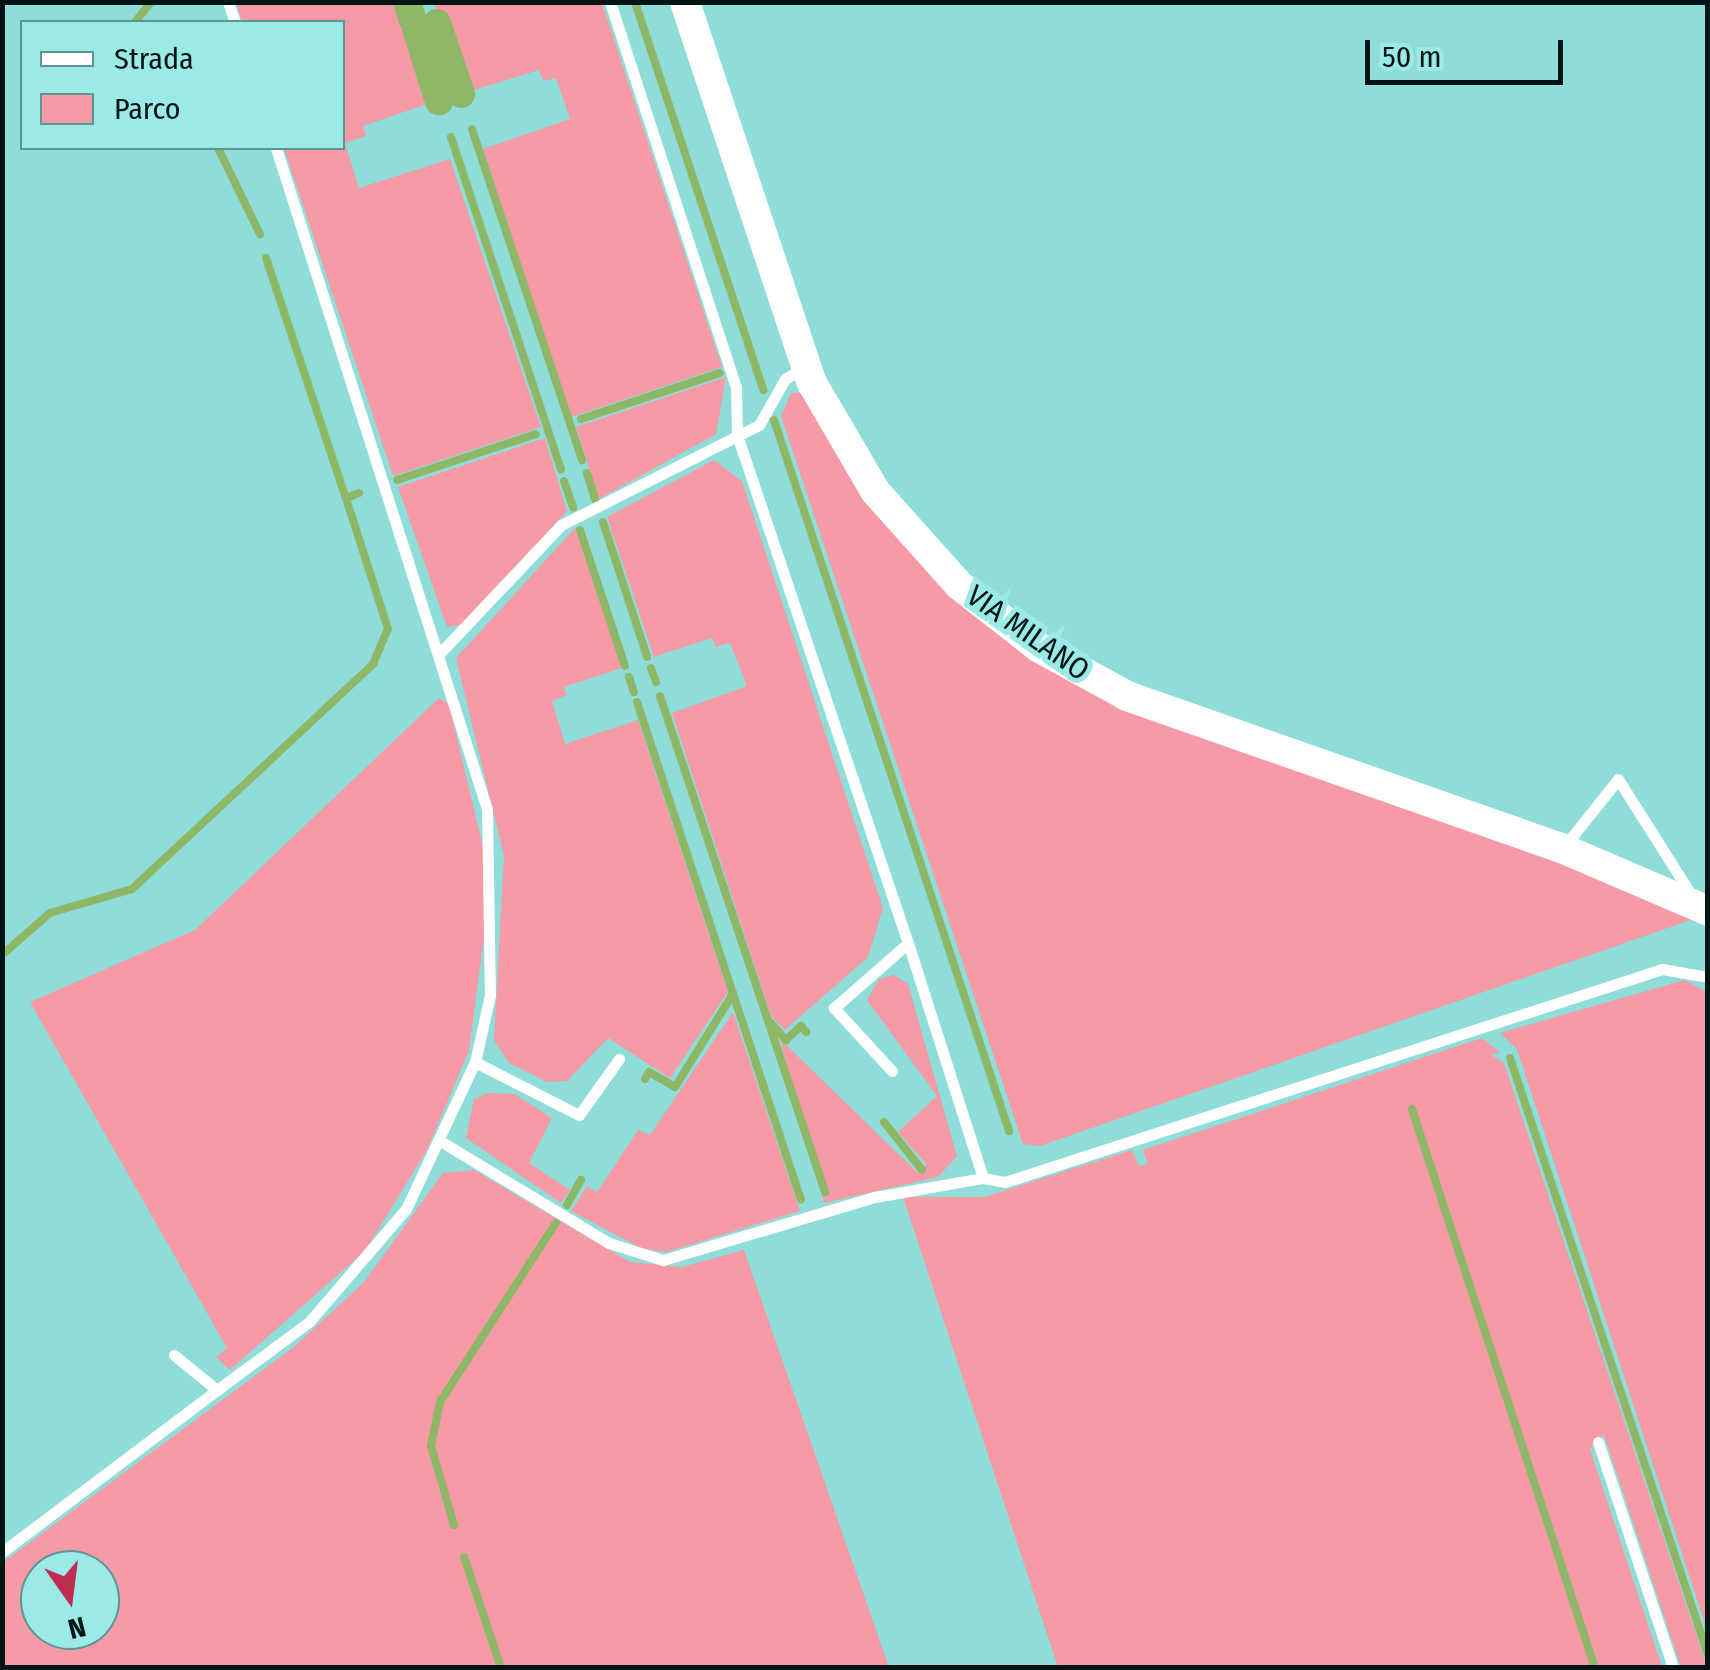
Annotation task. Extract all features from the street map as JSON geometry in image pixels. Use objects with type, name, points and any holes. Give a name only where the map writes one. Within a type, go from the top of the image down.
[{"type":"street","name":"VIA MILANO","points":[[685,2],[805,367],[847,450],[906,531],[1038,647],[1150,705],[1563,848],[1702,908]]},
{"type":"lane","points":[[610,2],[736,386],[738,435],[983,1178]]},
{"type":"lane","points":[[2,1552],[218,1390],[350,1282],[442,1142],[475,1062],[490,995],[493,852],[441,652],[277,150]]},
{"type":"lane","points":[[441,652],[560,525],[759,425],[785,380],[805,367]]},
{"type":"lane","points":[[1563,848],[1618,779],[1702,908]]},
{"type":"lane","points":[[892,1070],[834,1008],[908,944]]},
{"type":"lane","points":[[442,1142],[609,1243],[662,1260],[875,1197],[983,1178],[1027,1180],[1662,969],[1708,977]]},
{"type":"lane","points":[[475,1062],[579,1115],[619,1059]]},
{"type":"lane","points":[[174,1356],[218,1390]]},
{"type":"lane","points":[[1598,1442],[1673,1668]]},
{"type":"green space","points":[[236,3],[400,3],[433,102],[363,126],[366,136],[345,143],[345,20],[241,20]]},
{"type":"green space","points":[[434,3],[602,3],[722,367],[571,417],[483,149],[570,119],[556,78],[543,81],[539,70],[464,93]]},
{"type":"green space","points":[[345,143],[359,188],[450,159],[541,427],[393,476],[285,150],[345,150]]},
{"type":"green space","points":[[726,377],[716,434],[599,499],[576,427]]},
{"type":"green space","points":[[808,392],[846,468],[945,587],[1259,750],[1665,902],[1691,920],[1040,1146],[1023,1144],[781,416],[791,393]]},
{"type":"green space","points":[[545,438],[567,511],[461,625],[447,627],[398,487]]},
{"type":"green space","points":[[714,460],[742,481],[883,908],[868,957],[785,1030],[771,1016],[672,713],[747,686],[730,643],[716,647],[712,638],[654,657],[607,517]]},
{"type":"green space","points":[[575,528],[622,668],[564,687],[567,695],[552,701],[565,744],[638,720],[728,992],[670,1078],[608,1038],[567,1081],[547,1082],[509,1063],[494,1040],[504,856],[456,658]]},
{"type":"green space","points":[[439,698],[449,704],[483,847],[488,907],[469,1051],[427,1150],[365,1251],[230,1370],[216,1357],[227,1348],[30,1002],[195,930]]},
{"type":"green space","points":[[894,975],[908,984],[957,1156],[938,1177],[824,1203],[780,1039],[918,1173],[927,1165],[898,1132],[937,1096],[867,1000],[879,979]]},
{"type":"green space","points":[[1685,980],[1708,993],[1707,1630],[1517,1049],[1500,1033]]},
{"type":"green space","points":[[733,1012],[800,1211],[667,1252],[643,1249],[571,1211],[587,1186],[597,1192],[638,1130],[650,1135]]},
{"type":"green space","points":[[1482,1038],[1500,1052],[1491,1055],[1504,1063],[1707,1667],[1681,1667],[1604,1435],[1590,1449],[1662,1667],[1058,1667],[903,1197],[985,1197],[1132,1150],[1139,1166],[1148,1164],[1143,1150]]},
{"type":"green space","points":[[488,1093],[515,1094],[552,1118],[529,1163],[570,1190],[561,1203],[466,1138],[474,1099]]},
{"type":"green space","points":[[474,1170],[630,1262],[682,1267],[744,1250],[889,1667],[3,1667],[2,1563],[294,1347],[364,1282],[443,1173]]},
{"type":"waterway","points":[[137,20],[151,2]]},
{"type":"waterway","points":[[407,2],[412,18]]},
{"type":"waterway","points":[[635,2],[763,390]]},
{"type":"waterway","points":[[437,23],[461,94]]},
{"type":"waterway","points":[[416,29],[439,101]]},
{"type":"waterway","points":[[472,129],[582,460]]},
{"type":"waterway","points":[[451,137],[561,469]]},
{"type":"waterway","points":[[219,150],[260,234]]},
{"type":"waterway","points":[[266,258],[346,498],[359,493]]},
{"type":"waterway","points":[[581,419],[720,373]]},
{"type":"waterway","points":[[774,420],[1009,1131]]},
{"type":"waterway","points":[[397,480],[536,434]]},
{"type":"waterway","points":[[587,473],[595,500]]},
{"type":"waterway","points":[[564,481],[573,507]]},
{"type":"waterway","points":[[2,955],[50,913],[132,889],[373,664],[388,629],[346,498]]},
{"type":"waterway","points":[[603,522],[647,657]]},
{"type":"waterway","points":[[580,530],[625,666]]},
{"type":"waterway","points":[[651,668],[656,682]]},
{"type":"waterway","points":[[629,677],[634,692]]},
{"type":"waterway","points":[[660,696],[825,1192]]},
{"type":"waterway","points":[[637,702],[801,1200]]},
{"type":"waterway","points":[[645,1079],[649,1072],[675,1087],[733,994]]},
{"type":"waterway","points":[[771,1023],[786,1040],[801,1026],[806,1032]]},
{"type":"waterway","points":[[1510,1058],[1708,1655]]},
{"type":"waterway","points":[[1412,1109],[1595,1668]]},
{"type":"waterway","points":[[884,1122],[922,1170]]},
{"type":"waterway","points":[[567,1205],[581,1180]]},
{"type":"waterway","points":[[454,1525],[431,1446],[440,1402],[556,1223]]},
{"type":"waterway","points":[[464,1557],[501,1668]]}]
